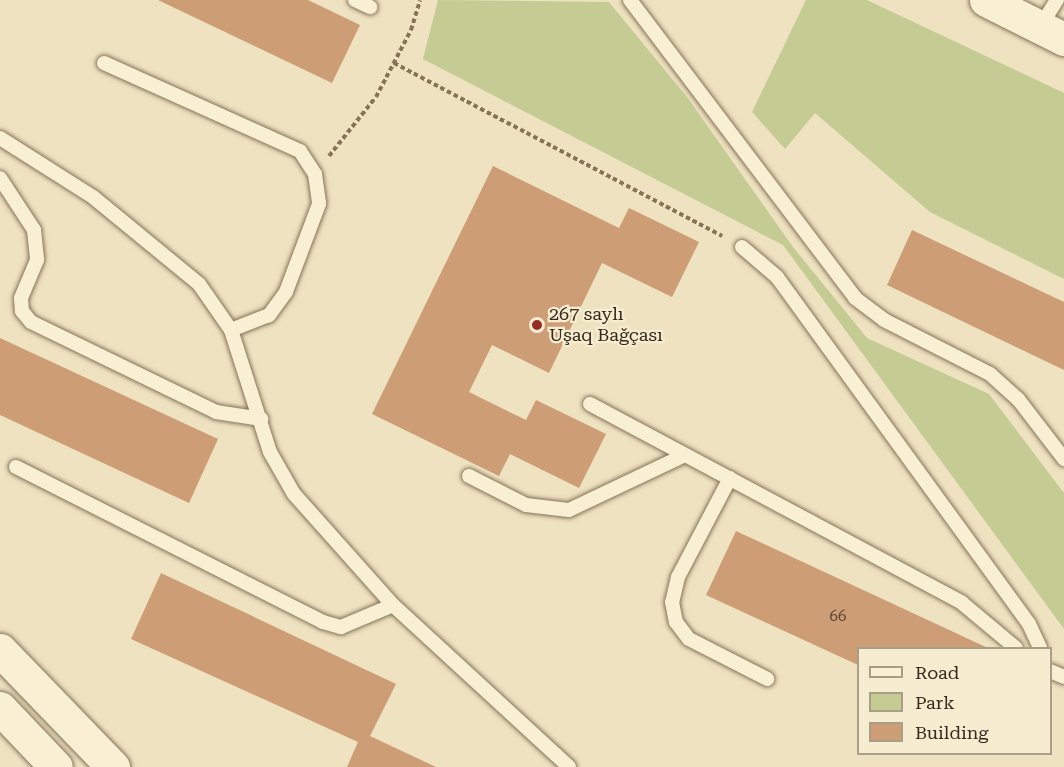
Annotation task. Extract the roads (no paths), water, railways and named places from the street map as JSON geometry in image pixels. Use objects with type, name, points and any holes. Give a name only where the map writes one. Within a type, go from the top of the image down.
[{"type":"street","points":[[986,0],[1054,22]]},
{"type":"street","points":[[0,650],[113,767]]},
{"type":"street","points":[[0,708],[56,767]]},
{"type":"lane","points":[[355,0],[370,7]]},
{"type":"lane","points":[[630,0],[855,298],[884,320],[990,374],[1018,399],[1064,459]]},
{"type":"lane","points":[[104,63],[300,151],[315,174],[319,204],[286,292],[269,315],[231,330]]},
{"type":"lane","points":[[0,138],[93,197],[199,284],[231,330],[270,452],[294,494],[393,605],[570,767]]},
{"type":"lane","points":[[0,178],[34,230],[37,260],[21,298],[22,311],[32,322],[216,412],[261,419]]},
{"type":"lane","points":[[742,247],[777,277],[1029,624],[1040,647]]},
{"type":"lane","points":[[590,404],[962,603],[1015,647]]},
{"type":"lane","points":[[469,476],[526,505],[569,510],[685,455]]},
{"type":"lane","points":[[16,467],[323,622],[341,627],[393,605]]},
{"type":"lane","points":[[730,478],[678,577],[672,602],[675,622],[689,639],[767,679]]},
{"type":"place","name":"267 saylı Uşaq Bağçası","points":[[537,325]]}]
